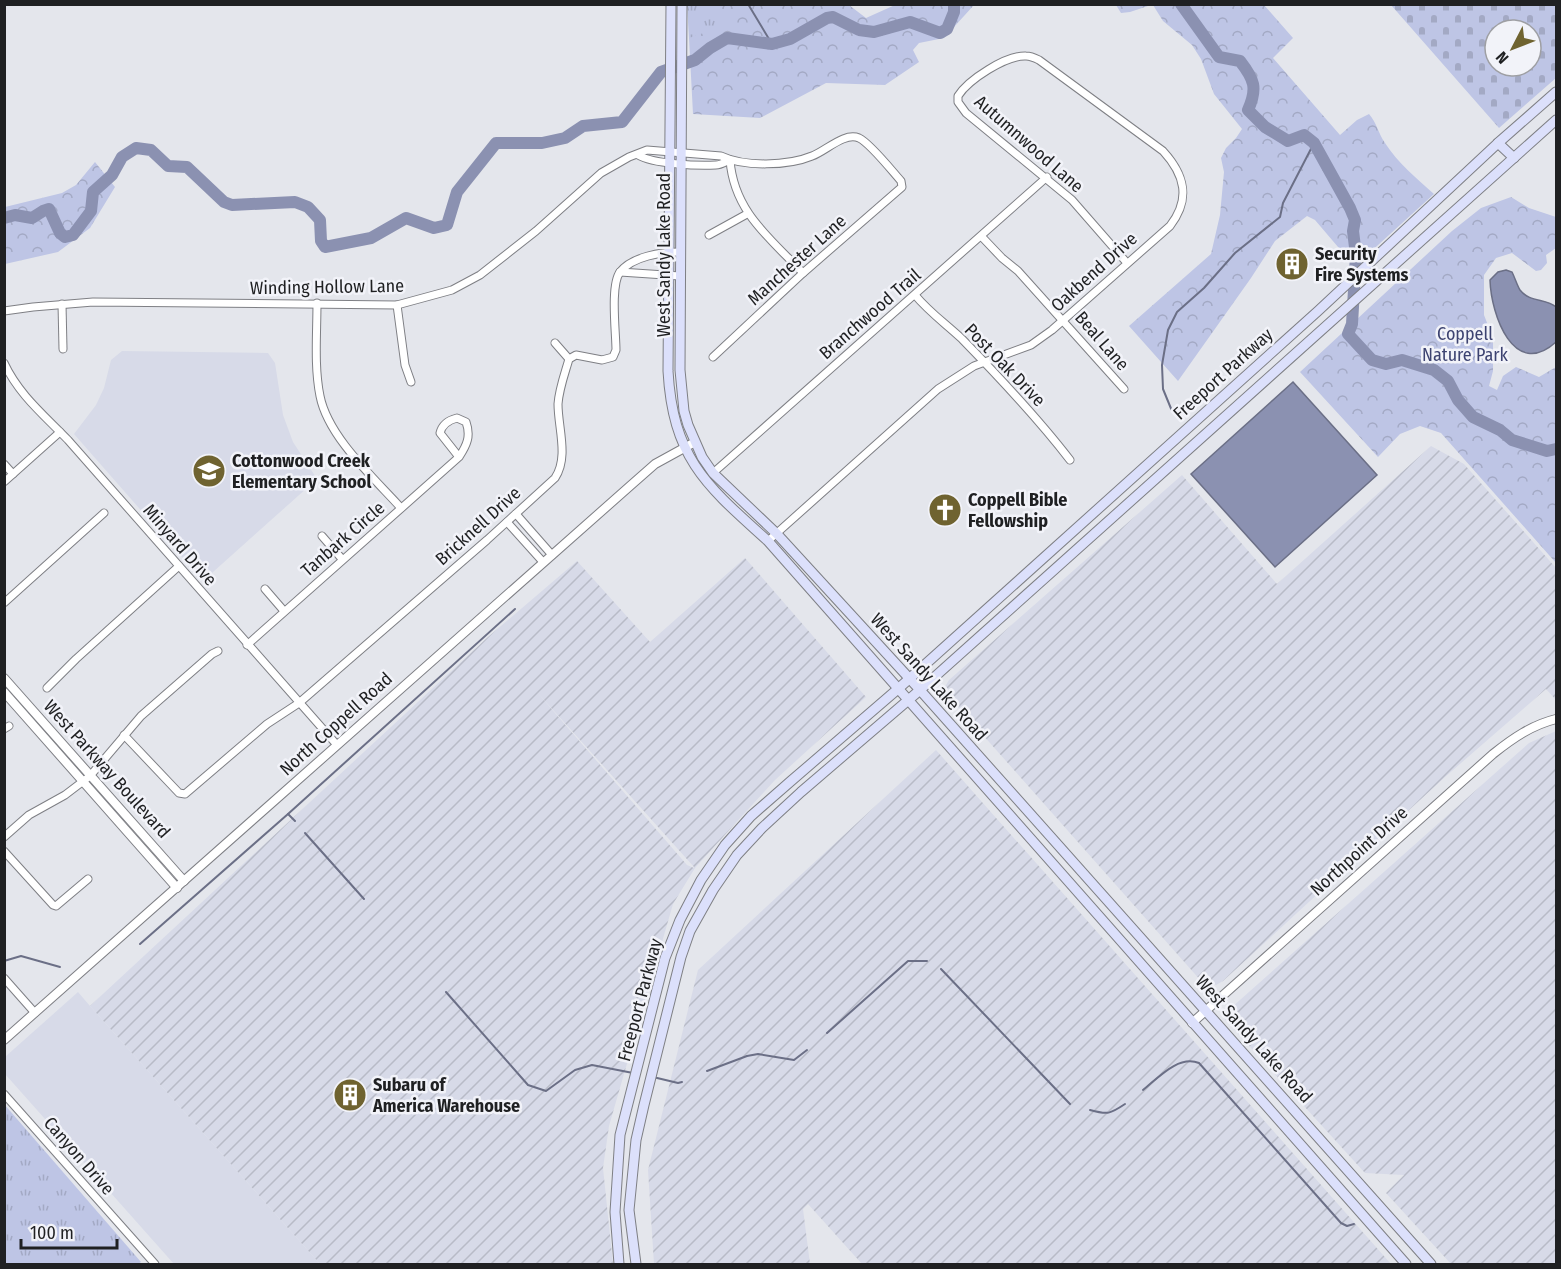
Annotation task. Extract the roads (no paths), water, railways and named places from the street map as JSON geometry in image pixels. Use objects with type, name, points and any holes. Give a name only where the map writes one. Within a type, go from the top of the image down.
[{"type":"main road","name":"West Sandy Lake Road","points":[[671,4],[669,392],[684,447],[696,469],[719,497],[768,541],[1406,1264]]},
{"type":"main road","name":"West Sandy Lake Road","points":[[682,4],[681,388],[684,411],[702,457],[713,473],[777,534],[920,690],[1431,1264]]},
{"type":"main road","name":"Freeport Parkway","points":[[619,1264],[615,1212],[620,1135],[665,958],[680,920],[701,880],[725,845],[790,781],[899,688],[1376,259],[1557,92]]},
{"type":"main road","name":"Freeport Parkway","points":[[636,1264],[629,1210],[636,1140],[647,1091],[681,957],[690,931],[713,890],[737,855],[801,792],[909,700],[1557,120]]},
{"type":"main road","points":[[1498,144],[1514,158]]},
{"type":"main road","points":[[1446,193],[1459,208]]},
{"type":"main road","points":[[1143,468],[1154,480]]},
{"type":"main road","points":[[1067,537],[1078,549]]},
{"type":"main road","points":[[994,602],[1004,614]]},
{"type":"main road","points":[[790,781],[801,792]]},
{"type":"main road","points":[[1028,837],[1039,823]]},
{"type":"main road","points":[[1373,1227],[1387,1215]]},
{"type":"street","name":"Oakbend Drive","points":[[768,541],[928,397],[960,374],[1031,345],[1063,320],[1170,226],[1179,214],[1182,204],[1181,180],[1178,170],[1163,151],[1039,60],[1026,56],[1006,61],[971,80],[958,96],[958,102]]},
{"type":"street","name":"Autumnwood Lane","points":[[958,102],[974,120],[1047,177],[1072,200],[1127,263]]},
{"type":"street","name":"Winding Hollow Lane","points":[[4,311],[93,302],[397,305],[452,290],[480,275],[536,231],[601,173],[647,150],[721,156],[730,160],[767,164],[812,157],[846,137],[857,137],[865,142],[902,181],[902,187]]},
{"type":"street","name":"Winding Hollow Lane","points":[[638,155],[645,159],[681,163],[718,165],[730,160]]},
{"type":"street","points":[[730,160],[734,187],[747,213],[803,273]]},
{"type":"street","name":"Branchwood Trail","points":[[713,473],[1047,177]]},
{"type":"street","name":"Manchester Lane","points":[[712,357],[803,273],[902,187]]},
{"type":"street","points":[[709,235],[747,213]]},
{"type":"street","name":"Beal Lane","points":[[982,237],[1018,271],[1124,389]]},
{"type":"street","points":[[555,343],[570,359],[576,355],[602,360],[613,357],[616,350],[615,286],[620,272],[631,262],[669,252],[680,252]]},
{"type":"street","points":[[620,272],[680,276]]},
{"type":"street","name":"Post Oak Drive","points":[[915,295],[925,308],[956,333],[985,363],[1070,460]]},
{"type":"street","points":[[316,303],[317,366],[320,397],[324,410],[343,442],[401,508]]},
{"type":"street","points":[[62,304],[63,349]]},
{"type":"street","points":[[397,305],[405,365],[411,382]]},
{"type":"street","name":"Bricknell Drive","points":[[124,735],[179,793],[185,794],[267,724],[299,703],[555,478],[560,470],[562,459],[558,404],[570,359]]},
{"type":"street","name":"Minyard Drive","points":[[4,363],[22,394],[60,432],[337,745]]},
{"type":"street","points":[[457,418],[466,422],[469,435],[466,446],[459,457],[440,433],[445,424],[457,418]]},
{"type":"street","points":[[4,482],[60,432]]},
{"type":"street","name":"North Coppell Road","points":[[4,1040],[655,464],[695,442]]},
{"type":"street","name":"Tanbark Circle","points":[[247,645],[459,457]]},
{"type":"street","points":[[4,464],[13,474]]},
{"type":"street","points":[[4,603],[104,513]]},
{"type":"street","points":[[516,514],[552,555]]},
{"type":"street","points":[[507,522],[543,562]]},
{"type":"street","points":[[322,536],[342,559]]},
{"type":"street","points":[[47,688],[179,566]]},
{"type":"street","points":[[265,589],[284,611]]},
{"type":"street","points":[[4,837],[29,814],[65,795],[86,779],[150,709],[218,651]]},
{"type":"street","name":"West Parkway Boulevard","points":[[4,678],[177,888]]},
{"type":"street","name":"West Parkway Boulevard","points":[[4,692],[184,881]]},
{"type":"street","name":"Northpoint Drive","points":[[1192,1023],[1493,754],[1515,736],[1541,722],[1557,718]]},
{"type":"street","points":[[4,851],[53,905],[56,906],[63,902],[88,879]]},
{"type":"street","points":[[4,978],[35,1013]]},
{"type":"street","name":"Canyon Drive","points":[[4,1094],[155,1264]]},
{"type":"waterway","points":[[748,4],[772,44]]},
{"type":"waterway","points":[[4,218],[15,215],[32,218],[49,209],[60,233],[65,237],[73,235],[91,211],[93,192],[112,175],[122,157],[136,148],[151,150],[168,166],[187,167],[224,202],[232,205],[295,202],[308,207],[320,220],[321,241],[325,247],[371,238],[406,218],[434,228],[447,225],[457,192],[496,143],[542,143],[565,138],[583,126],[622,122],[661,72],[695,60],[727,38],[772,44],[790,39],[827,18],[833,17],[859,30],[874,32],[910,22],[940,33],[947,29],[954,12],[954,4]]},
{"type":"waterway","points":[[1181,4],[1219,57],[1240,61],[1249,73],[1254,90],[1248,110],[1265,127],[1288,141],[1304,135],[1314,143],[1350,208],[1355,220],[1353,231],[1356,255],[1352,324],[1348,334],[1372,360],[1386,364],[1402,360],[1434,370],[1448,381],[1458,400],[1473,417],[1500,430],[1512,440],[1547,451],[1556,449]]},
{"type":"waterway","points":[[1172,411],[1163,389],[1162,365],[1168,330],[1177,312],[1204,288],[1235,253],[1280,217],[1283,203],[1314,143]]},
{"type":"waterway","points":[[288,814],[515,609]]},
{"type":"waterway","points":[[140,944],[288,814],[295,821]]},
{"type":"waterway","points":[[305,833],[364,899]]},
{"type":"waterway","points":[[4,961],[21,956],[60,967]]},
{"type":"waterway","points":[[827,1033],[908,961],[927,961]]},
{"type":"waterway","points":[[941,969],[1070,1104]]},
{"type":"waterway","points":[[446,992],[528,1085],[546,1091],[575,1070],[592,1065],[633,1073]]},
{"type":"waterway","points":[[707,1071],[758,1054],[794,1060],[807,1050]]},
{"type":"waterway","points":[[1143,1090],[1176,1065],[1191,1061],[1199,1063],[1341,1223],[1347,1226],[1354,1224]]},
{"type":"waterway","points":[[653,1077],[682,1082]]},
{"type":"waterway","points":[[1090,1110],[1109,1113],[1125,1104]]},
{"type":"place","name":"Security Fire Systems","points":[[1292,264]]},
{"type":"place","name":"Cottonwood Creek Elementary School","points":[[209,471]]},
{"type":"place","name":"Coppell Bible Fellowship","points":[[945,510]]},
{"type":"place","name":"Subaru of America Warehouse","points":[[350,1095]]},
{"type":"park label","name":"Coppell Nature Park","points":[[1465,344]]}]
